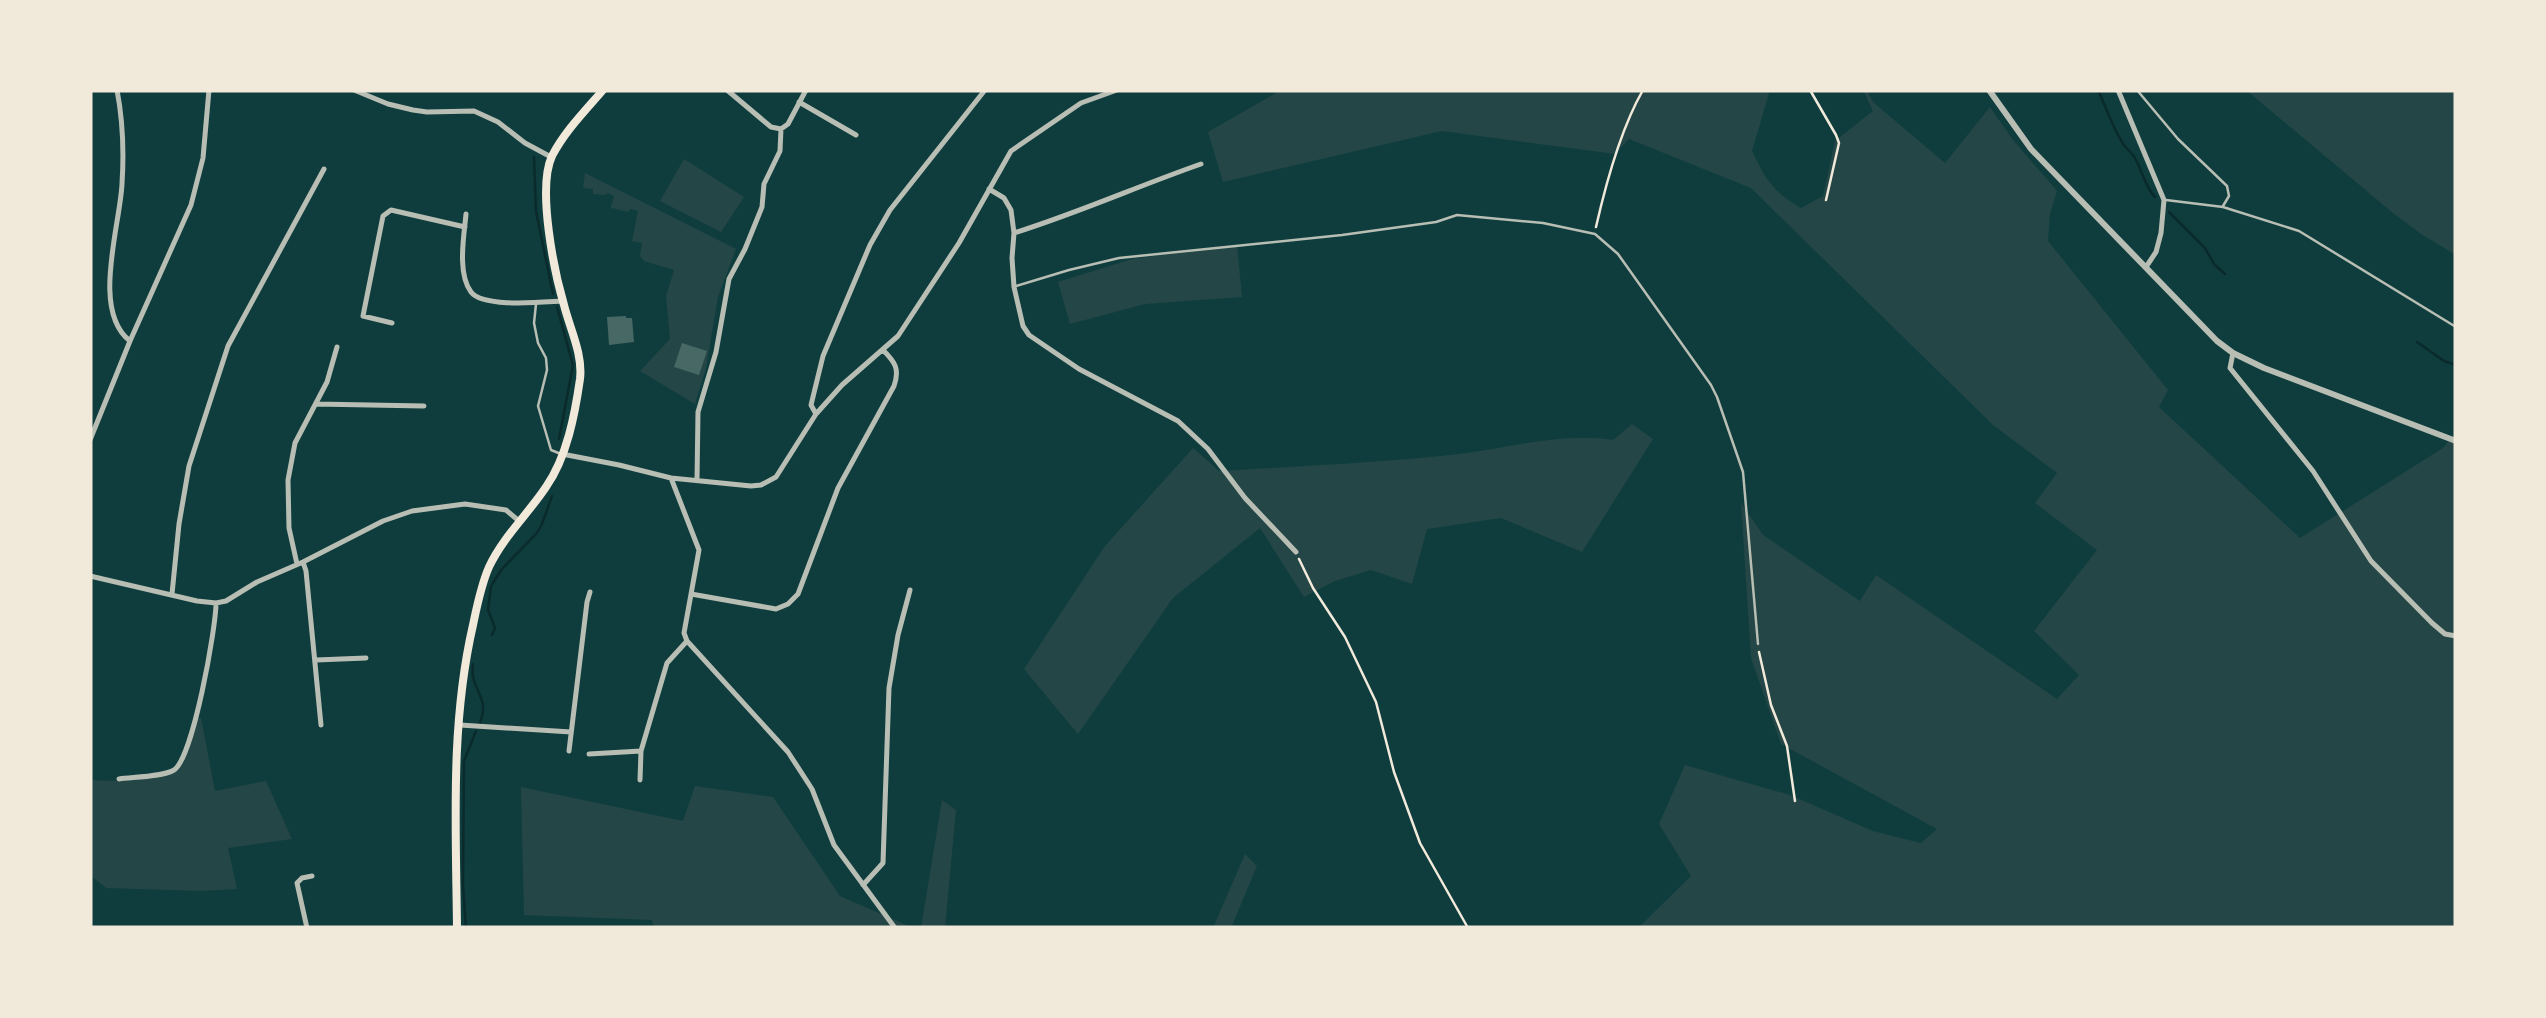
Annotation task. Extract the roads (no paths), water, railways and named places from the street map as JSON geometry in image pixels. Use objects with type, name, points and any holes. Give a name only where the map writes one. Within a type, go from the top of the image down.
[{"type":"main road","points":[[457,928],[457,725],[466,658],[481,591],[492,562],[548,484],[562,454],[581,365],[562,301],[546,202],[548,168],[571,126],[603,90]]},
{"type":"street","points":[[117,90],[123,145],[122,186],[109,290],[117,326],[130,341]]},
{"type":"street","points":[[90,440],[192,205],[203,158],[209,90]]},
{"type":"street","points":[[354,90],[412,110],[474,110],[552,158]]},
{"type":"street","points":[[727,90],[771,126],[781,129]]},
{"type":"street","points":[[781,129],[788,124],[806,90]]},
{"type":"street","points":[[816,414],[811,405],[823,356],[870,245],[890,210],[985,90]]},
{"type":"street","points":[[562,454],[671,478],[751,486],[776,477],[816,414],[842,385],[898,336],[926,297],[1011,151],[1081,103],[1116,90]]},
{"type":"street","points":[[1989,90],[2031,148],[2211,336],[2264,368],[2456,442]]},
{"type":"street","points":[[2118,90],[2164,200],[2161,234],[2146,267]]},
{"type":"street","points":[[799,102],[856,135]]},
{"type":"street","points":[[697,480],[698,412],[716,352],[729,279],[762,208],[764,184],[780,150],[781,129]]},
{"type":"street","points":[[1014,233],[1201,164]]},
{"type":"street","points":[[172,594],[189,466],[228,346],[324,169]]},
{"type":"street","points":[[989,189],[1004,198],[1011,210],[1014,287],[1023,326],[1029,335],[1079,368],[1178,421],[1208,449],[1245,498],[1296,552]]},
{"type":"street","points":[[392,323],[363,316],[383,216],[390,210],[465,226]]},
{"type":"street","points":[[466,214],[463,272],[470,291],[492,302],[562,301]]},
{"type":"street","points":[[321,726],[306,571],[290,528],[288,480],[294,443],[327,382],[337,347]]},
{"type":"street","points":[[691,594],[776,609],[798,594],[838,488],[894,386],[898,374],[895,363],[883,350]]},
{"type":"street","points":[[2234,353],[2230,368],[2313,470],[2370,561],[2432,623],[2445,634],[2456,636]]},
{"type":"street","points":[[316,404],[424,406]]},
{"type":"street","points":[[671,478],[699,550],[684,633],[687,641],[788,752],[812,789],[834,846],[894,928]]},
{"type":"street","points":[[90,576],[216,603],[412,510],[465,504],[506,510],[519,521]]},
{"type":"street","points":[[862,885],[883,863],[889,688],[910,590]]},
{"type":"street","points":[[569,751],[590,592]]},
{"type":"street","points":[[119,779],[168,772],[180,764],[203,689],[216,603]]},
{"type":"street","points":[[640,780],[641,750],[668,662],[687,641]]},
{"type":"street","points":[[316,660],[366,658]]},
{"type":"street","points":[[457,725],[571,732]]},
{"type":"street","points":[[589,754],[641,750]]},
{"type":"street","points":[[307,928],[297,884],[312,876]]},
{"type":"lane","points":[[2137,90],[2178,139],[2226,186],[2229,196],[2222,207]]},
{"type":"lane","points":[[2164,200],[2222,207],[2270,220],[2314,238],[2456,327]]},
{"type":"lane","points":[[1014,287],[1119,258],[1342,235],[1436,222],[1456,215],[1544,223],[1595,234],[1618,254],[1711,385],[1723,413],[1744,481],[1758,644]]},
{"type":"lane","points":[[536,302],[534,322],[546,358],[538,406],[551,450],[562,454]]},
{"type":"waterway","points":[[2098,90],[2118,136],[2155,197]]},
{"type":"waterway","points":[[534,157],[536,211],[553,294]]},
{"type":"waterway","points":[[2169,212],[2225,274]]},
{"type":"waterway","points":[[557,307],[573,365],[559,439]]},
{"type":"waterway","points":[[2417,342],[2456,365]]},
{"type":"waterway","points":[[492,635],[495,628],[488,610],[491,586],[537,533],[552,496]]},
{"type":"waterway","points":[[473,664],[483,706],[480,723]]},
{"type":"waterway","points":[[466,928],[464,761],[476,731]]}]
